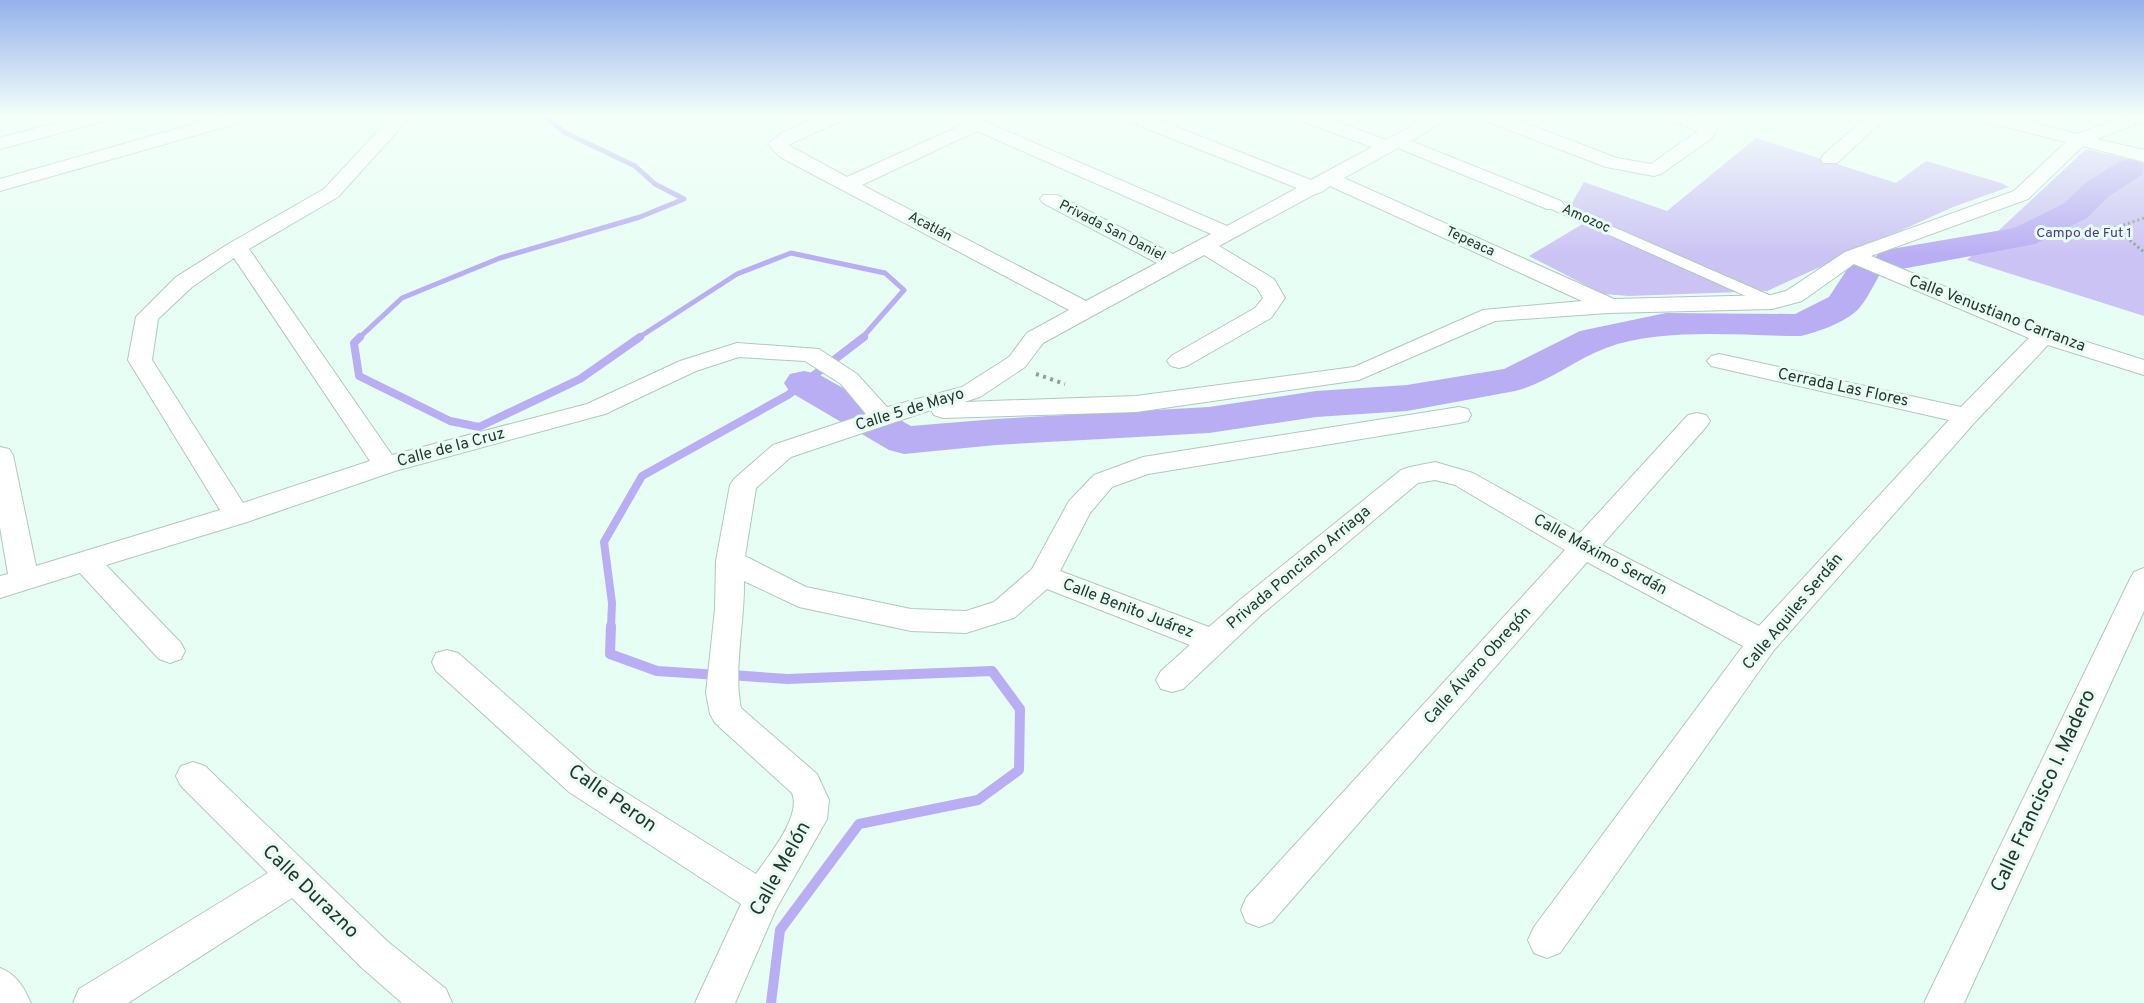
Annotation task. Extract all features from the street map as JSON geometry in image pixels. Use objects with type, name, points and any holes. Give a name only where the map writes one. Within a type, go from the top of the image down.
[{"type":"street","points":[[3,163],[7,183],[78,163]]},
{"type":"street","points":[[237,515],[140,360],[147,317],[184,282],[237,247],[331,193],[359,163]]},
{"type":"street","name":"Acatlán","points":[[806,163],[1084,309]]},
{"type":"street","points":[[848,184],[894,163]]},
{"type":"street","points":[[1063,163],[1228,234]]},
{"type":"street","name":"Tepeaca","points":[[1265,163],[1323,183],[1608,306]]},
{"type":"street","name":"Calle 5 de Mayo","points":[[722,693],[730,609],[730,561],[743,485],[782,451],[880,418],[970,392],[1017,362],[1035,338],[1084,309],[1206,247],[1360,163]]},
{"type":"street","name":"Amozoc","points":[[1443,163],[1554,205],[1772,302]]},
{"type":"street","points":[[1611,163],[1654,170],[1664,163]]},
{"type":"street","points":[[880,418],[1136,404],[1359,373],[1491,315],[1608,306],[1772,302],[1794,296],[1852,256],[2021,195],[2055,163]]},
{"type":"street","name":"Privada San Daniel","points":[[1050,199],[1174,263]]},
{"type":"street","points":[[237,247],[386,465]]},
{"type":"street","points":[[1179,361],[1263,313],[1274,298],[1266,284],[1206,247]]},
{"type":"street","name":"Calle Venustiano Carranza","points":[[1852,256],[2044,336],[2144,368]]},
{"type":"street","name":"Calle Aquiles Serdán","points":[[1547,940],[1763,642],[1966,416],[2044,336]]},
{"type":"street","name":"Calle de la Cruz","points":[[12,583],[237,515],[386,465],[596,410],[688,366],[737,350],[812,354],[849,379],[880,418]]},
{"type":"street","name":"Cerrada Las Flores","points":[[1719,361],[1966,416]]},
{"type":"street","points":[[730,561],[799,596],[911,620],[966,622],[1004,610],[1043,576],[1079,508],[1103,481],[1143,466],[1459,415]]},
{"type":"street","name":"Calle Álvaro Obregón","points":[[1259,910],[1696,421]]},
{"type":"street","points":[[0,456],[12,583]]},
{"type":"street","name":"Calle Máximo Serdán","points":[[1435,471],[1464,479],[1584,548],[1763,642]]},
{"type":"street","name":"Privada Ponciano Arriaga","points":[[1172,680],[1213,641],[1410,476],[1435,471]]},
{"type":"street","points":[[86,562],[170,651]]},
{"type":"street","name":"Calle Benito Juárez","points":[[1043,576],[1213,641]]},
{"type":"street","name":"Calle Francisco I. Madero","points":[[1944,1003],[2144,579]]},
{"type":"street","name":"Calle Peron","points":[[447,662],[581,782],[762,898]]},
{"type":"street","name":"Calle Melón","points":[[715,1003],[762,898],[810,819],[812,800],[805,784],[726,714],[722,693]]},
{"type":"street","name":"Calle Durazno","points":[[193,776],[293,877],[374,954],[432,1003]]},
{"type":"street","points":[[93,1003],[293,877]]},
{"type":"street","points":[[0,987],[11,1003]]},
{"type":"path","points":[[2144,218],[2115,228],[2144,252]]},
{"type":"green space","points":[[1726,163],[1833,163],[1896,183],[1924,163],[1932,163],[2009,187],[1953,207],[1767,291],[1629,296],[1603,294],[1529,256],[1591,219],[1569,208],[1584,182],[1667,211]]},
{"type":"green space","name":"Campo de Fut 1","points":[[2071,163],[2144,163],[2144,316],[1967,260]]},
{"type":"waterway","points":[[359,338],[402,298],[500,258],[640,217],[684,199],[655,184],[628,163]]},
{"type":"waterway","points":[[1891,260],[2023,237],[2075,211],[2098,189],[2131,168]]},
{"type":"waterway","points":[[638,338],[737,274],[791,253],[885,273],[904,290],[862,338]]},
{"type":"waterway","points":[[804,383],[904,440],[996,432],[1209,420],[1316,404],[1407,398],[1515,379],[1594,339],[1666,324],[1801,325],[1842,305],[1863,273]]},
{"type":"waterway","points":[[359,338],[354,343],[359,376],[450,421],[479,427],[580,379],[640,337]]},
{"type":"waterway","points":[[611,627],[612,603],[604,542],[642,476],[788,395],[864,337]]},
{"type":"waterway","points":[[611,626],[610,654],[657,671],[718,675]]},
{"type":"waterway","points":[[730,675],[787,679],[992,671],[1020,709],[1019,770],[978,800],[859,824],[780,930],[771,1003]]}]
